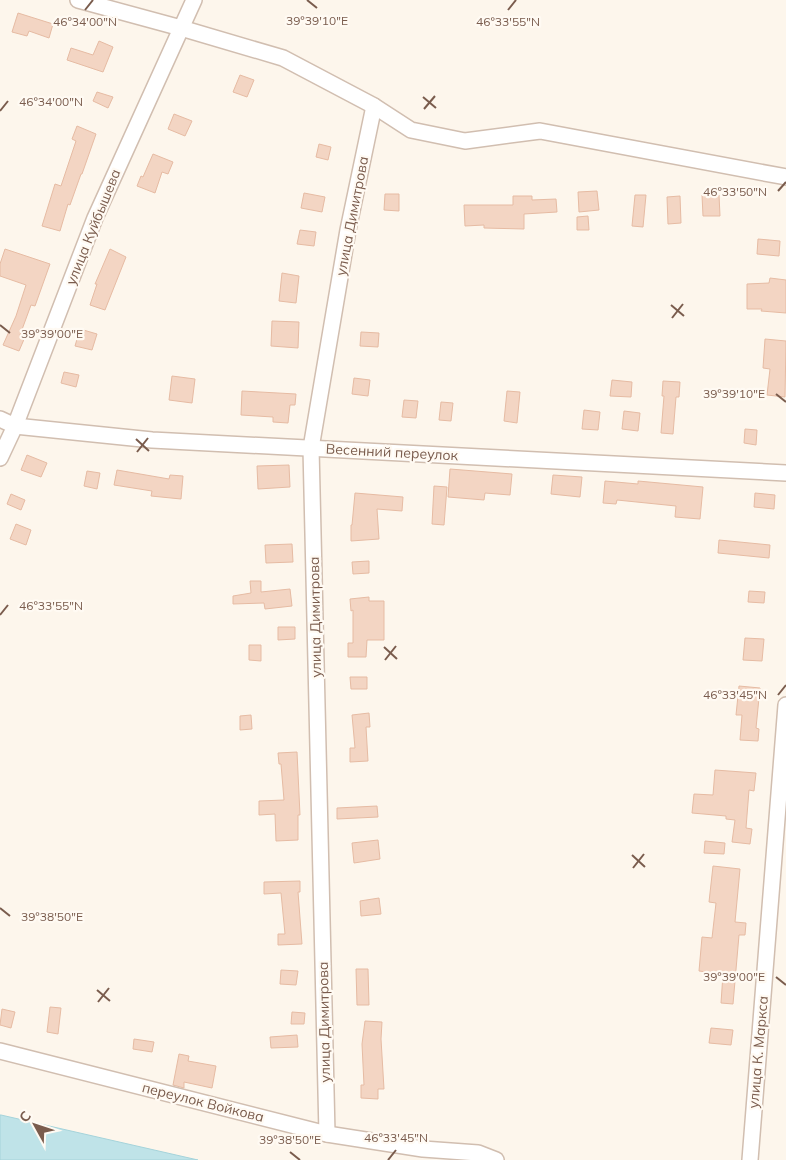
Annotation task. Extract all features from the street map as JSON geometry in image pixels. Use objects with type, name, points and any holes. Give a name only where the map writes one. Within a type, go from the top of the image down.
[{"type":"street","points":[[78,0],[283,58],[374,106],[411,130],[465,141],[540,130],[786,177]]},
{"type":"street","name":"улица Куйбышева","points":[[0,458],[15,426],[95,218],[194,0]]},
{"type":"street","name":"улица Димитрова","points":[[327,1134],[311,448],[346,240],[374,106]]},
{"type":"street","name":"Весенний переулок","points":[[0,419],[15,426],[152,440],[786,473]]},
{"type":"street","name":"улица К. Маркса","points":[[750,1160],[786,705]]},
{"type":"street","name":"переулок Войкова","points":[[0,1051],[327,1134],[423,1149],[478,1153],[496,1160]]},
{"type":"water","points":[[1,1115],[198,1160],[0,1160]]},
{"type":"building","points":[[18,13],[53,24],[49,38],[29,31],[27,36],[12,32]]},
{"type":"building","points":[[99,41],[113,47],[103,72],[67,60],[71,48],[93,55]]},
{"type":"building","points":[[240,75],[254,80],[247,97],[233,92]]},
{"type":"building","points":[[97,92],[113,97],[108,108],[93,101]]},
{"type":"building","points":[[174,114],[192,121],[185,136],[168,129]]},
{"type":"building","points":[[77,126],[96,134],[70,205],[68,204],[60,231],[42,226],[55,184],[61,186],[76,141],[72,139]]},
{"type":"building","points":[[319,144],[331,147],[328,160],[316,157]]},
{"type":"building","points":[[153,154],[173,162],[168,174],[162,172],[155,193],[137,186]]},
{"type":"building","points":[[597,191],[599,210],[579,212],[578,192]]},
{"type":"building","points":[[304,193],[325,197],[322,212],[301,208]]},
{"type":"building","points":[[385,194],[399,194],[399,211],[384,210]]},
{"type":"building","points":[[635,195],[646,195],[643,227],[632,226]]},
{"type":"building","points":[[702,195],[719,195],[720,216],[703,216]]},
{"type":"building","points":[[513,196],[532,196],[532,200],[556,199],[557,212],[524,214],[524,229],[484,228],[484,225],[465,226],[464,205],[513,205]]},
{"type":"building","points":[[680,196],[681,223],[668,224],[667,197]]},
{"type":"building","points":[[588,216],[589,230],[577,230],[577,217]]},
{"type":"building","points":[[300,230],[316,232],[314,246],[297,244]]},
{"type":"building","points":[[758,239],[780,241],[779,256],[757,254]]},
{"type":"building","points":[[5,249],[50,264],[35,306],[31,305],[20,335],[25,337],[19,351],[3,345],[16,316],[26,285],[0,276],[0,264]]},
{"type":"building","points":[[110,249],[126,257],[105,310],[90,305],[97,284],[95,284]]},
{"type":"building","points":[[282,273],[299,276],[296,303],[279,301]]},
{"type":"building","points":[[770,278],[786,280],[786,313],[761,311],[762,309],[747,309],[747,284],[769,283]]},
{"type":"building","points":[[272,321],[299,322],[298,348],[271,346]]},
{"type":"building","points":[[80,329],[97,334],[92,350],[75,346]]},
{"type":"building","points":[[361,332],[379,333],[378,347],[360,346]]},
{"type":"building","points":[[765,339],[786,341],[785,397],[767,395],[770,369],[763,368]]},
{"type":"building","points":[[64,372],[79,375],[76,387],[61,383]]},
{"type":"building","points":[[172,376],[195,379],[192,403],[169,400]]},
{"type":"building","points":[[354,378],[370,380],[368,396],[352,394]]},
{"type":"building","points":[[612,380],[632,382],[631,397],[610,396]]},
{"type":"building","points":[[663,381],[680,382],[679,397],[676,397],[673,434],[661,433],[664,396],[662,396]]},
{"type":"building","points":[[242,391],[296,394],[295,405],[290,405],[288,423],[273,422],[273,417],[241,415]]},
{"type":"building","points":[[507,391],[520,392],[517,423],[504,421]]},
{"type":"building","points":[[404,400],[418,401],[416,418],[402,417]]},
{"type":"building","points":[[441,402],[453,403],[451,421],[439,420]]},
{"type":"building","points":[[584,410],[600,412],[598,430],[582,429]]},
{"type":"building","points":[[624,411],[640,413],[638,431],[622,429]]},
{"type":"building","points":[[745,429],[757,430],[756,445],[744,443]]},
{"type":"building","points":[[27,455],[47,463],[41,477],[21,470]]},
{"type":"building","points":[[289,465],[290,487],[258,489],[257,466]]},
{"type":"building","points":[[450,469],[512,474],[510,495],[485,493],[484,500],[448,497]]},
{"type":"building","points":[[117,470],[169,479],[170,475],[183,476],[181,499],[151,496],[152,491],[114,485]]},
{"type":"building","points":[[87,471],[100,473],[97,489],[84,486]]},
{"type":"building","points":[[553,475],[582,477],[580,497],[551,494]]},
{"type":"building","points":[[605,481],[638,484],[638,481],[703,487],[700,519],[675,517],[676,506],[617,500],[616,504],[603,503]]},
{"type":"building","points":[[434,486],[447,487],[444,525],[432,524]]},
{"type":"building","points":[[355,493],[403,497],[402,511],[377,509],[379,539],[351,541]]},
{"type":"building","points":[[755,493],[775,495],[774,509],[754,507]]},
{"type":"building","points":[[11,494],[25,500],[21,510],[7,504]]},
{"type":"building","points":[[16,524],[31,530],[26,545],[10,539]]},
{"type":"building","points":[[719,540],[770,545],[769,558],[718,553]]},
{"type":"building","points":[[292,544],[293,562],[266,563],[265,545]]},
{"type":"building","points":[[369,561],[369,573],[353,574],[352,562]]},
{"type":"building","points":[[250,581],[261,581],[261,592],[290,589],[292,606],[265,609],[264,603],[233,604],[233,596],[251,593]]},
{"type":"building","points":[[749,591],[765,592],[764,603],[748,602]]},
{"type":"building","points":[[369,597],[369,601],[384,601],[384,640],[367,640],[366,657],[348,657],[348,643],[353,643],[353,610],[351,611],[350,599]]},
{"type":"building","points":[[278,627],[295,627],[295,639],[278,640]]},
{"type":"building","points":[[745,638],[764,639],[762,661],[743,660]]},
{"type":"building","points":[[249,645],[261,645],[261,661],[249,660]]},
{"type":"building","points":[[350,677],[367,677],[367,689],[351,689]]},
{"type":"building","points":[[739,686],[760,688],[756,728],[759,729],[758,741],[740,740],[742,715],[736,715]]},
{"type":"building","points":[[369,713],[370,727],[366,727],[368,761],[350,762],[350,748],[355,748],[352,715]]},
{"type":"building","points":[[251,715],[252,729],[240,730],[240,716]]},
{"type":"building","points":[[297,752],[300,815],[298,815],[298,840],[276,841],[275,814],[259,815],[259,801],[284,800],[281,764],[279,764],[278,753]]},
{"type":"building","points":[[715,770],[756,773],[754,791],[749,790],[746,828],[752,829],[750,844],[732,842],[735,820],[726,819],[726,816],[692,813],[694,794],[713,795]]},
{"type":"building","points":[[377,806],[378,817],[337,819],[337,808]]},
{"type":"building","points":[[378,840],[380,859],[354,863],[352,843]]},
{"type":"building","points":[[705,841],[725,843],[724,854],[704,853]]},
{"type":"building","points":[[713,866],[740,869],[735,922],[746,923],[745,935],[739,935],[733,1004],[721,1003],[723,974],[699,971],[702,937],[712,938],[716,903],[709,902]]},
{"type":"building","points":[[300,881],[300,892],[298,892],[302,944],[278,945],[278,934],[285,934],[281,893],[264,894],[264,882]]},
{"type":"building","points":[[379,898],[381,914],[361,916],[360,901]]},
{"type":"building","points":[[356,969],[368,969],[369,1005],[357,1005]]},
{"type":"building","points":[[281,970],[298,971],[296,985],[280,984]]},
{"type":"building","points":[[50,1007],[61,1008],[58,1034],[47,1032]]},
{"type":"building","points":[[2,1009],[15,1012],[11,1028],[0,1025]]},
{"type":"building","points":[[292,1012],[305,1013],[304,1024],[291,1024]]},
{"type":"building","points":[[365,1021],[382,1022],[381,1039],[384,1089],[378,1089],[378,1099],[361,1098],[361,1085],[364,1085],[362,1044]]},
{"type":"building","points":[[711,1028],[733,1030],[731,1045],[709,1043]]},
{"type":"building","points":[[297,1035],[298,1047],[271,1048],[270,1037]]},
{"type":"building","points":[[134,1039],[154,1042],[152,1052],[133,1049]]},
{"type":"building","points":[[179,1054],[189,1056],[188,1061],[216,1066],[212,1088],[184,1082],[184,1088],[173,1085]]}]
